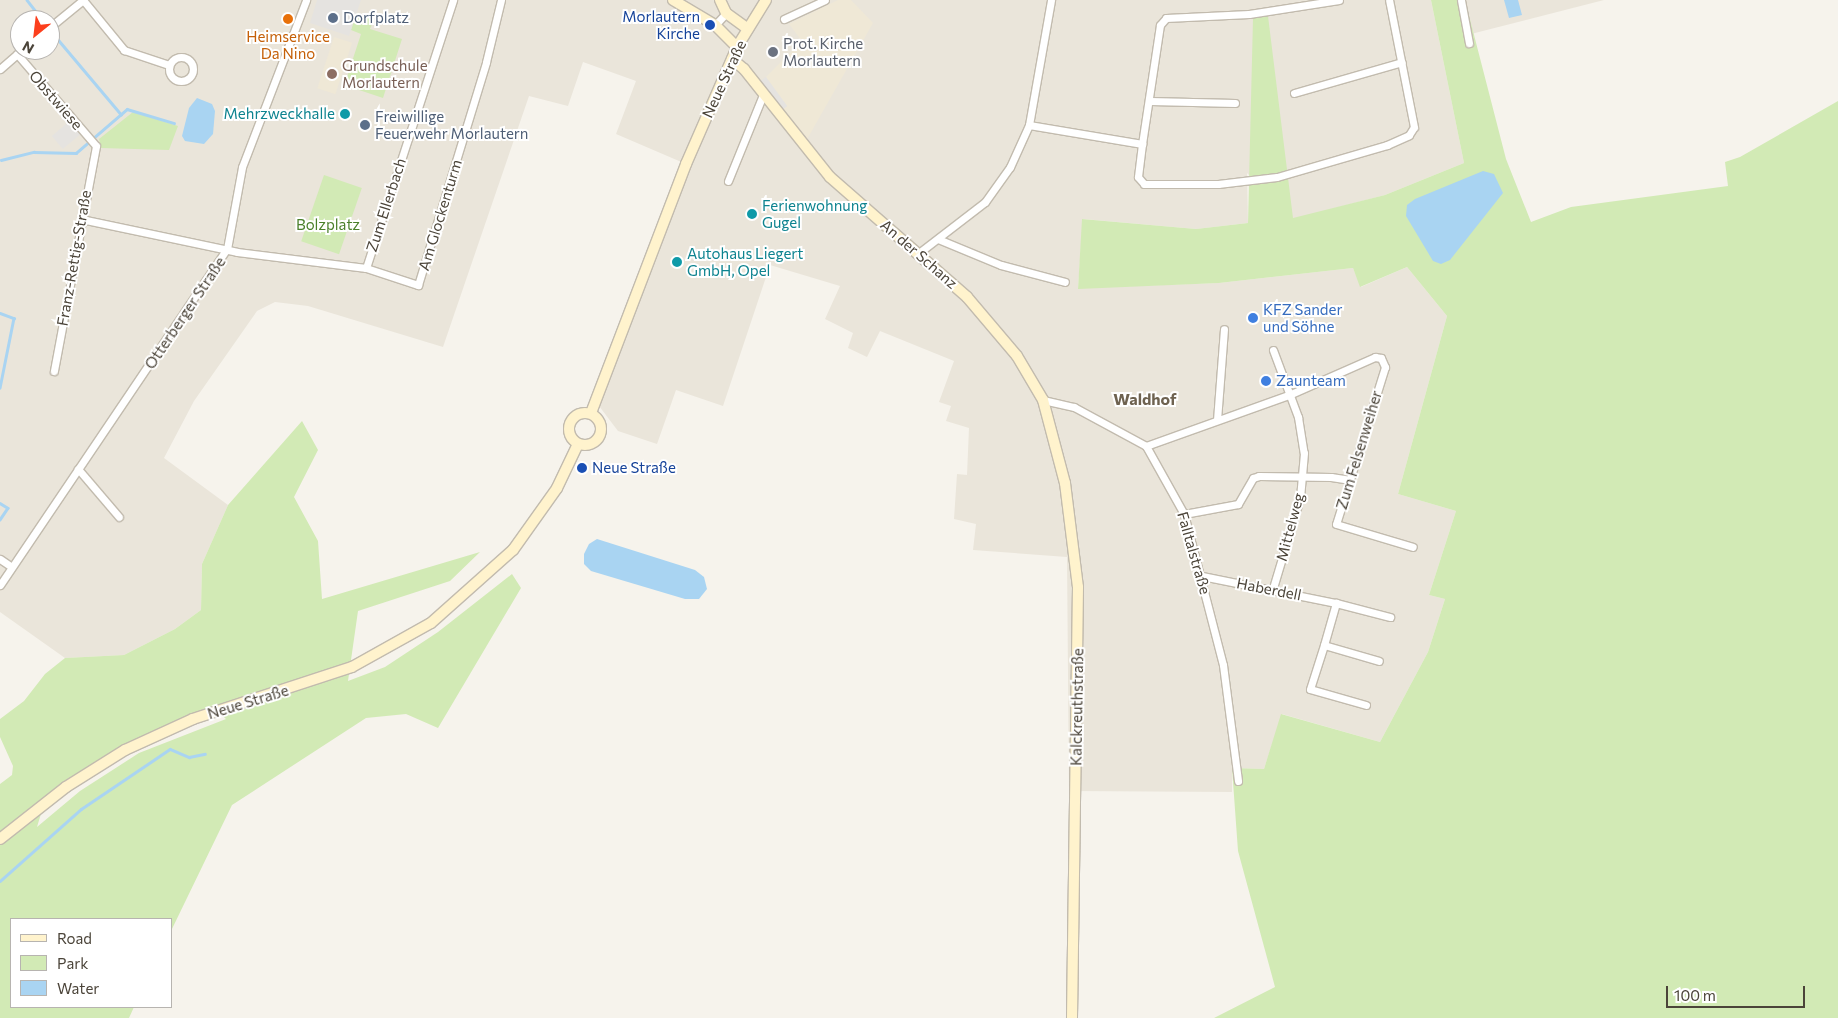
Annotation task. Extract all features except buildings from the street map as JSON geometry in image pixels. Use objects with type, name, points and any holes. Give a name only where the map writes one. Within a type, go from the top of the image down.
[{"type":"main road","points":[[673,0],[715,25],[737,47]]},
{"type":"main road","points":[[720,0],[726,13],[748,29]]},
{"type":"main road","name":"Neue Straße","points":[[591,413],[655,241],[737,47],[766,0]]},
{"type":"main road","name":"An der Schanz","points":[[732,59],[830,177],[920,252],[967,297],[1010,346],[1043,400]]},
{"type":"main road","name":"Kalckreuthstraße","points":[[1043,400],[1065,482],[1078,587],[1072,1018]]},
{"type":"main road","points":[[591,413],[600,421],[600,436],[593,443],[578,444],[570,436],[570,421],[577,414],[591,413]]},
{"type":"main road","name":"Neue Straße","points":[[0,839],[66,788],[125,750],[193,719],[352,667],[431,623],[512,550],[558,488],[578,444]]},
{"type":"street","points":[[60,19],[83,0],[124,50],[169,65]]},
{"type":"street","name":"Otterberger Straße","points":[[0,586],[227,248],[242,167],[306,0]]},
{"type":"street","name":"Zum Ellerbach","points":[[366,268],[454,0]]},
{"type":"street","name":"Am Glockenturm","points":[[366,268],[418,285],[486,62],[501,0]]},
{"type":"street","points":[[784,19],[825,0]]},
{"type":"street","points":[[920,252],[969,216],[999,184],[1029,125],[1051,0]]},
{"type":"street","points":[[1339,0],[1249,14],[1166,18],[1160,25],[1142,144],[1138,177],[1144,184],[1199,185],[1276,176],[1353,157],[1409,135],[1414,127],[1390,0]]},
{"type":"street","points":[[1461,0],[1469,43]]},
{"type":"street","points":[[715,25],[726,13]]},
{"type":"street","points":[[0,69],[11,60]]},
{"type":"street","name":"Obstwiese","points":[[26,60],[96,146]]},
{"type":"street","points":[[1294,93],[1402,62]]},
{"type":"street","points":[[728,181],[762,95]]},
{"type":"street","points":[[1150,101],[1235,103]]},
{"type":"street","points":[[1029,125],[1142,144]]},
{"type":"street","name":"Franz-Rettig-Straße","points":[[54,371],[96,146]]},
{"type":"street","points":[[81,219],[227,248],[366,268]]},
{"type":"street","points":[[938,239],[1001,265],[1065,282]]},
{"type":"street","points":[[1217,420],[1224,329]]},
{"type":"street","name":"Mittelweg","points":[[1273,350],[1291,394],[1304,452],[1300,498],[1273,588]]},
{"type":"street","name":"Zum Felsenweiher","points":[[1291,394],[1375,356],[1381,358],[1385,367],[1336,524],[1413,547]]},
{"type":"street","points":[[1043,400],[1074,407],[1146,446],[1291,394]]},
{"type":"street","name":"Falltalstraße","points":[[1146,446],[1184,514],[1202,576],[1229,696],[1238,781]]},
{"type":"street","points":[[78,469],[119,517]]},
{"type":"street","points":[[1184,514],[1238,504],[1253,478],[1259,476],[1349,480]]},
{"type":"street","points":[[0,559],[12,567]]},
{"type":"street","name":"Haberdell","points":[[1202,576],[1273,588],[1390,617]]},
{"type":"street","points":[[1336,603],[1310,689],[1366,705]]},
{"type":"street","points":[[1324,645],[1378,662]]},
{"type":"shaded area","points":[[0,0],[1431,0],[1464,163],[1385,195],[1293,219],[1247,173],[1248,223],[1196,229],[1083,219],[1078,288],[1219,283],[1353,268],[1361,287],[1407,267],[1447,316],[1398,494],[1456,511],[1429,595],[1445,599],[1428,652],[1380,742],[1282,714],[1264,769],[1232,768],[1232,792],[1069,791],[1067,557],[973,550],[976,524],[954,519],[957,474],[967,475],[969,428],[946,421],[951,406],[939,402],[954,361],[880,331],[867,357],[848,348],[853,333],[825,319],[840,286],[770,265],[723,406],[676,390],[657,444],[618,431],[596,402],[686,164],[616,134],[636,81],[583,62],[568,106],[529,96],[443,347],[308,306],[275,302],[257,311],[194,401],[164,458],[228,505],[202,564],[201,610],[175,629],[124,655],[65,658],[0,612]]},
{"type":"shaded area","name":"Dorfplatz","points":[[317,0],[361,0],[349,36],[310,23]]},
{"type":"shaded area","points":[[838,0],[851,0],[873,23],[806,141],[782,110],[787,106],[766,77],[802,41],[789,24]]},
{"type":"shaded area","points":[[1465,0],[1604,0],[1471,34]]},
{"type":"shaded area","name":"Grundschule Morlautern","points":[[334,37],[352,43],[335,94],[317,88]]},
{"type":"shaded area","points":[[766,77],[787,106],[782,110],[761,81]]},
{"type":"shaded area","points":[[71,120],[82,133],[63,149],[52,136]]},
{"type":"green space","points":[[1431,0],[1465,0],[1506,159],[1531,222],[1571,207],[1728,186],[1725,162],[1740,157],[1838,101],[1838,1018],[1214,1018],[1275,987],[1238,851],[1232,768],[1264,769],[1281,714],[1380,742],[1428,652],[1445,599],[1429,595],[1456,511],[1398,494],[1447,316],[1407,267],[1360,287],[1353,268],[1219,283],[1078,289],[1082,219],[1196,229],[1248,223],[1253,18],[1268,16],[1293,218],[1385,195],[1464,163]]},
{"type":"green space","points":[[356,13],[374,19],[370,29],[402,39],[383,98],[356,89],[357,83],[346,80],[361,34],[351,30]]},
{"type":"green space","points":[[133,112],[178,126],[169,150],[101,148],[99,139]]},
{"type":"green space","name":"Bolzplatz","points":[[324,175],[362,188],[339,254],[301,241]]},
{"type":"green space","points":[[302,421],[318,450],[294,497],[318,541],[322,599],[480,552],[450,581],[358,611],[348,681],[385,667],[438,632],[512,574],[521,588],[438,728],[406,714],[366,718],[232,805],[172,929],[172,918],[10,918],[10,1008],[134,1008],[129,1018],[0,1018],[0,784],[12,775],[13,766],[0,737],[0,719],[24,701],[45,674],[65,658],[124,655],[175,629],[201,610],[202,564],[228,505]],"holes":[[[215,708],[226,719],[139,753],[80,791],[37,827],[46,797],[106,755]]]},
{"type":"water","points":[[1504,0],[1518,0],[1522,15],[1509,18]]},
{"type":"water","points":[[197,98],[212,104],[215,111],[213,134],[204,144],[185,141],[182,136],[189,108]]},
{"type":"water","points":[[1483,171],[1494,174],[1503,193],[1450,260],[1441,264],[1433,261],[1406,216],[1407,205],[1415,199]]},
{"type":"water","points":[[597,539],[695,570],[704,577],[707,589],[699,599],[685,599],[591,571],[584,564],[584,554],[589,544]]},
{"type":"waterway","points":[[27,0],[35,10]]},
{"type":"waterway","points":[[60,42],[121,114]]},
{"type":"waterway","points":[[1,160],[34,152],[76,153],[127,109],[174,123]]},
{"type":"waterway","points":[[0,313],[14,318],[0,388]]},
{"type":"waterway","points":[[0,503],[8,508],[0,520]]},
{"type":"waterway","points":[[0,881],[81,809],[170,749],[189,757],[205,754]]},
{"type":"place","name":"Dorfplatz","points":[[333,18]]},
{"type":"place","name":"Heimservice Da Nino","points":[[288,19]]},
{"type":"place","name":"Morlautern Kirche","points":[[710,25]]},
{"type":"place","name":"Prot. Kirche Morlautern","points":[[773,52]]},
{"type":"place","name":"Grundschule Morlautern","points":[[332,74]]},
{"type":"place","name":"Mehrzweckhalle","points":[[345,114]]},
{"type":"place","name":"Freiwillige Feuerwehr Morlautern","points":[[365,125]]},
{"type":"place","name":"Ferienwohnung Gugel","points":[[752,214]]},
{"type":"place","name":"Autohaus Liegert GmbH, Opel","points":[[677,262]]},
{"type":"place","name":"KFZ Sander und Söhne","points":[[1253,318]]},
{"type":"place","name":"Zaunteam","points":[[1266,381]]},
{"type":"place","name":"Neue Straße","points":[[582,468]]},
{"type":"district","name":"Waldhof","points":[[1145,399]]}]
